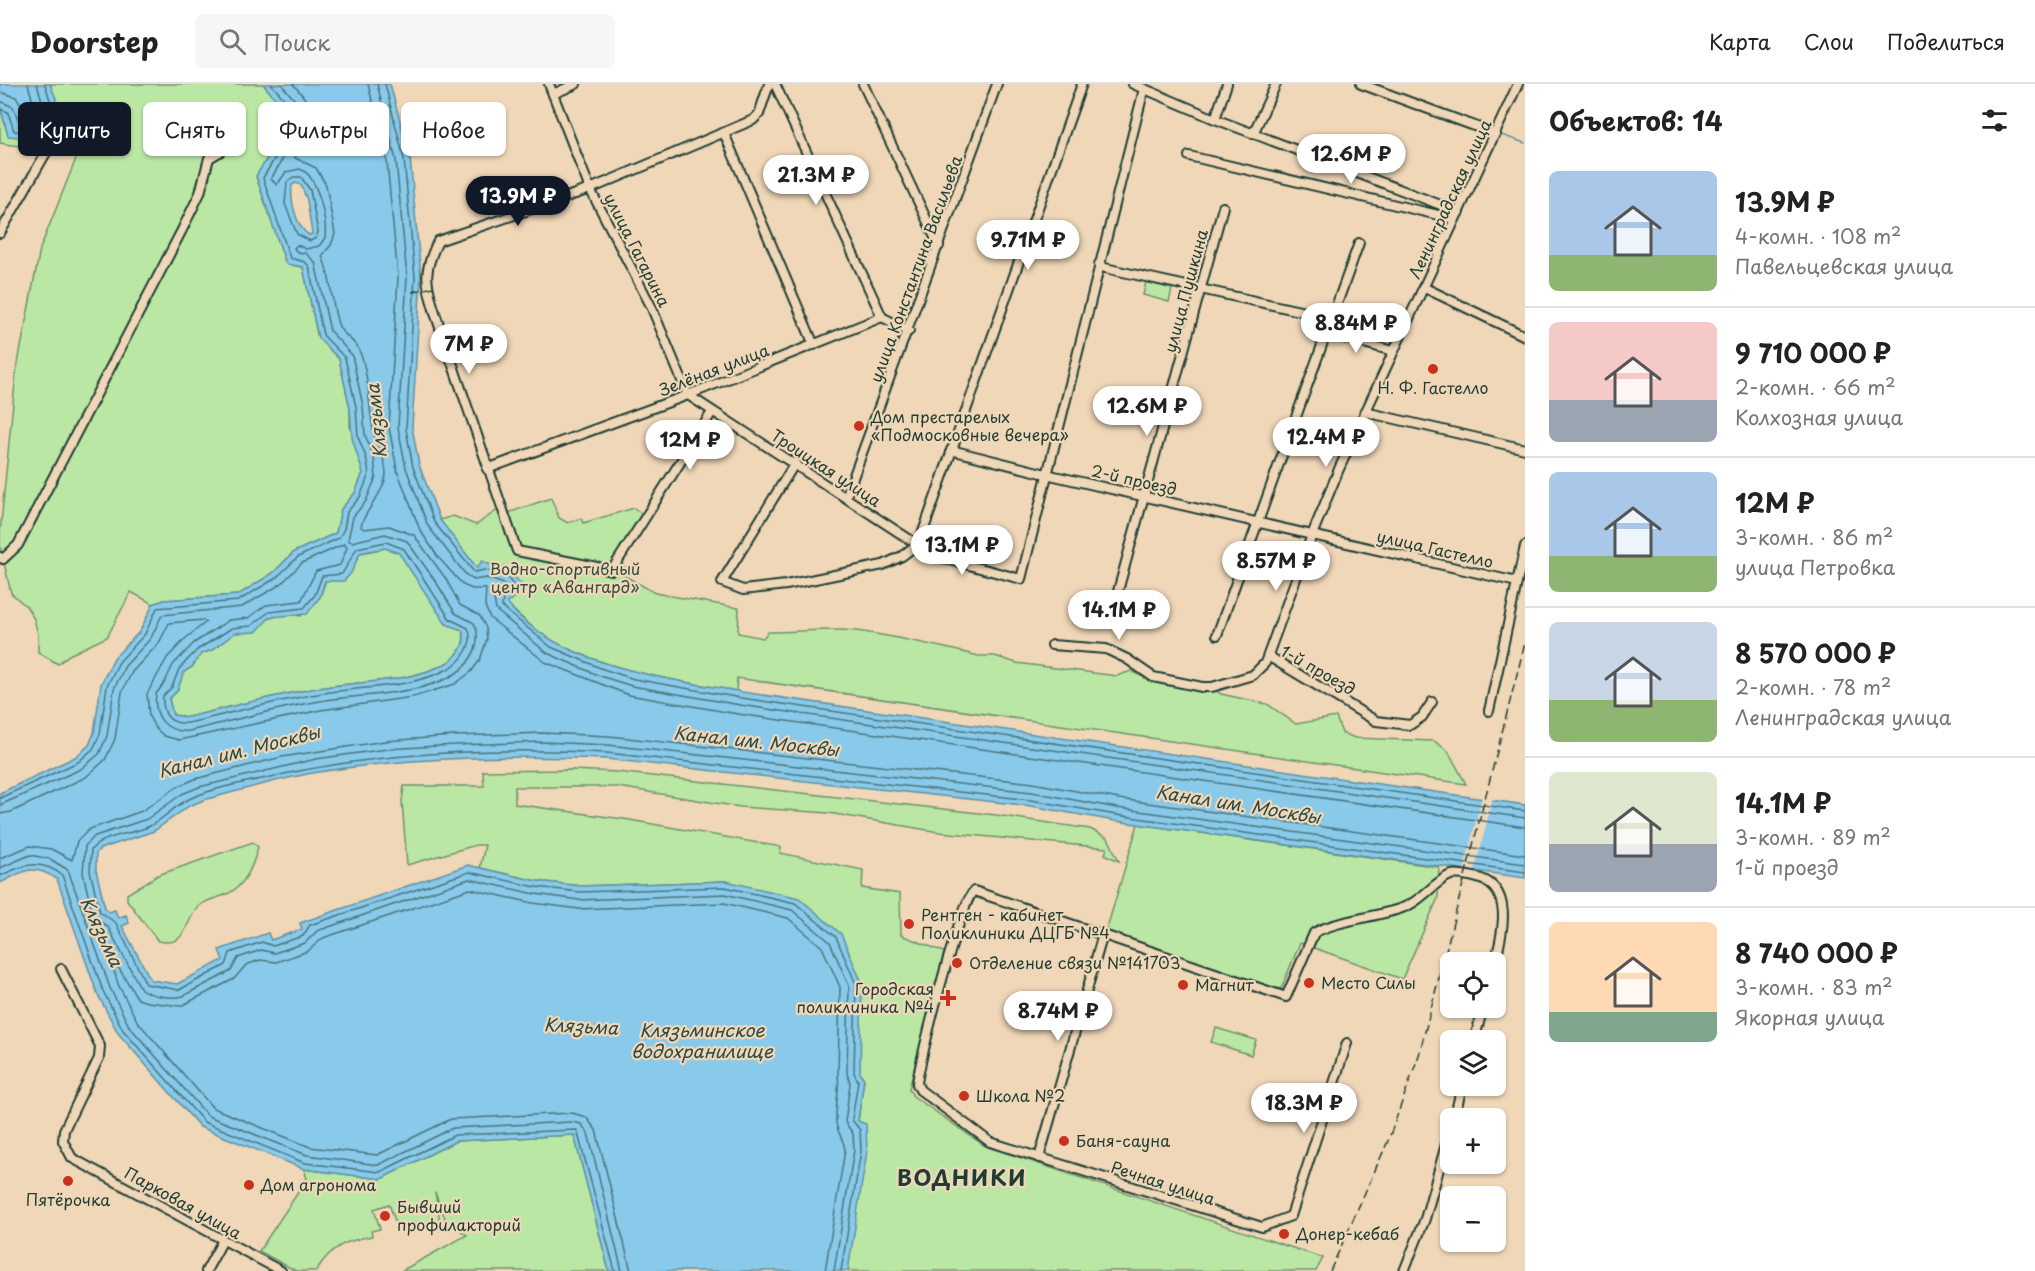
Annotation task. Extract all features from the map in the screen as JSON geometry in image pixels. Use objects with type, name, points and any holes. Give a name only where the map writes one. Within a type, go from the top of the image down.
[{"type":"street","name":"улица Гагарина","points":[[549,84],[590,189],[651,306],[688,395]]},
{"type":"street","points":[[553,94],[576,84]]},
{"type":"street","points":[[712,412],[612,570],[517,551],[487,469],[428,288],[426,266],[438,241],[590,189],[756,118],[769,84]]},
{"type":"street","points":[[775,84],[882,317],[909,331]]},
{"type":"street","points":[[863,84],[939,246]]},
{"type":"street","name":"улица Константина Васильева","points":[[846,497],[909,331],[997,84]]},
{"type":"street","points":[[795,463],[722,582],[743,590],[796,583],[883,565],[902,556],[919,543],[1082,84]]},
{"type":"street","points":[[1133,84],[1457,216]]},
{"type":"street","points":[[1215,119],[1227,84]]},
{"type":"street","points":[[1253,134],[1276,84]]},
{"type":"street","points":[[1361,84],[1496,134]]},
{"type":"street","name":"Ленинградская улица","points":[[1268,656],[1269,646],[1311,535],[1365,412],[1518,84]]},
{"type":"street","points":[[919,543],[935,556],[1021,579],[1144,89]]},
{"type":"street","points":[[724,133],[814,345]]},
{"type":"street","points":[[0,233],[44,156]]},
{"type":"street","points":[[0,557],[3,559],[18,545],[182,230],[200,193],[209,159],[213,156]]},
{"type":"street","points":[[1190,156],[1457,216]]},
{"type":"street","name":"улица Пушкина","points":[[1118,591],[1202,291],[1223,207]]},
{"type":"street","points":[[1217,635],[1359,243]]},
{"type":"street","points":[[1099,264],[1105,268],[1202,291],[1332,318]]},
{"type":"street","points":[[1423,287],[1525,336]]},
{"type":"street","name":"Зелёная улица","points":[[487,469],[688,395],[882,317]]},
{"type":"street","points":[[1326,333],[1393,351]]},
{"type":"street","name":"Троицкая улица","points":[[688,395],[919,543]]},
{"type":"street","points":[[1365,412],[1525,450]]},
{"type":"street","name":"2-й проезд","points":[[951,450],[1311,535]]},
{"type":"street","name":"улица Гастелло","points":[[1311,535],[1517,582]]},
{"type":"street","points":[[1490,711],[1525,546]]},
{"type":"street","name":"1-й проезд","points":[[1052,645],[1106,649],[1127,659],[1153,677],[1202,687],[1212,687],[1253,675],[1268,656],[1376,721],[1410,725],[1422,717],[1432,702]]},
{"type":"street","points":[[1039,1158],[1103,934],[1286,997],[1314,933],[1371,918],[1419,900],[1446,877],[1458,875],[1481,879],[1500,898],[1504,921],[1497,952]]},
{"type":"street","name":"Речная улица","points":[[1103,934],[975,891],[969,895],[955,934],[925,1040],[916,1084],[980,1137],[1039,1158],[1262,1227],[1291,1216],[1347,1042]]},
{"type":"street","name":"Парковая улица","points":[[61,969],[100,1046],[99,1058],[64,1130],[63,1141],[72,1158],[281,1271]]},
{"type":"street","points":[[1404,1271],[1425,1220],[1440,1166]]},
{"type":"street","points":[[206,1271],[223,1240]]},
{"type":"green space","points":[[50,84],[263,84],[279,102],[258,102],[258,156],[269,156],[256,176],[286,264],[303,267],[318,338],[339,359],[350,408],[350,426],[363,473],[355,493],[341,509],[336,533],[294,552],[273,573],[238,595],[164,600],[153,604],[131,592],[107,637],[69,655],[58,664],[38,652],[38,634],[34,619],[27,607],[11,593],[0,545],[16,373],[40,249],[77,156],[131,156],[131,102],[52,102],[56,99]]},
{"type":"green space","points":[[0,105],[8,136],[18,128],[18,145],[0,143]]},
{"type":"green space","points":[[1146,282],[1172,289],[1169,302],[1143,295]]},
{"type":"green space","name":"Водно-спортивный центр «Авангард»","points":[[551,498],[559,518],[568,523],[581,518],[583,523],[634,508],[649,519],[621,565],[628,569],[625,576],[655,593],[739,608],[738,633],[763,638],[768,632],[858,631],[979,656],[995,656],[1016,663],[1117,676],[1131,671],[1149,680],[1196,689],[1214,689],[1221,694],[1267,704],[1296,724],[1336,717],[1342,733],[1355,738],[1434,741],[1448,751],[1466,784],[737,678],[736,691],[643,674],[598,661],[555,642],[523,619],[492,587],[440,520],[453,516],[476,525],[502,507],[508,513]]},
{"type":"green space","points":[[385,548],[399,552],[446,624],[462,630],[462,645],[449,661],[415,675],[302,691],[188,717],[173,715],[169,699],[177,691],[184,672],[192,667],[201,654],[212,650],[235,632],[256,632],[259,626],[275,616],[301,616],[320,597],[326,580],[333,581],[351,572],[360,553]]},
{"type":"green space","points":[[483,771],[617,772],[996,815],[1090,829],[1108,838],[1119,861],[1105,854],[1107,848],[939,832],[829,813],[740,807],[618,787],[515,787],[515,804],[630,820],[781,847],[780,853],[863,870],[862,888],[900,894],[901,935],[944,952],[909,1089],[913,1096],[985,1146],[1323,1258],[1316,1271],[848,1271],[858,1121],[864,1079],[726,881],[581,886],[537,881],[480,868],[485,845],[476,845],[407,865],[402,801],[404,786],[484,786]]},
{"type":"green space","points":[[1138,824],[1439,867],[1438,898],[1402,979],[1300,943],[1281,989],[1191,967],[1104,938]]},
{"type":"green space","points":[[253,842],[258,847],[251,868],[243,881],[225,895],[199,906],[181,937],[175,940],[158,941],[127,900],[127,894],[158,875]]},
{"type":"green space","points":[[1216,1028],[1256,1040],[1251,1055],[1211,1042]]},
{"type":"green space","points":[[574,1135],[609,1271],[401,1271],[467,1235],[446,1221],[435,1192],[440,1221],[396,1224],[389,1204],[374,1209],[380,1229],[371,1231],[372,1236],[339,1246],[327,1256],[316,1271],[296,1271],[259,1251],[307,1179],[304,1169],[381,1179],[456,1141]]},
{"type":"water","points":[[0,84],[50,84],[56,99],[55,102],[18,102],[18,137],[8,136],[0,105]]},
{"type":"water","points":[[263,84],[390,84],[401,125],[401,156],[409,156],[410,158],[421,277],[412,427],[419,465],[440,520],[477,568],[482,561],[502,570],[504,566],[524,587],[523,591],[507,603],[529,625],[555,642],[584,656],[648,675],[742,692],[1525,805],[1525,878],[1115,821],[1031,806],[606,759],[462,758],[391,763],[304,775],[204,800],[189,806],[154,831],[100,849],[96,853],[96,870],[105,908],[109,912],[115,910],[118,918],[126,915],[129,923],[122,926],[151,980],[177,984],[223,960],[219,950],[268,933],[271,940],[302,929],[300,923],[468,865],[537,881],[581,886],[726,881],[799,898],[841,934],[862,983],[860,1073],[864,1079],[858,1121],[866,1124],[867,1151],[848,1271],[609,1271],[574,1135],[456,1141],[381,1179],[304,1169],[200,1127],[118,1033],[97,993],[57,879],[41,871],[28,870],[0,883],[0,793],[75,757],[89,745],[94,733],[101,684],[114,658],[140,631],[153,604],[164,600],[238,595],[273,573],[294,552],[336,533],[341,509],[355,493],[363,473],[352,438],[350,408],[339,359],[318,338],[303,267],[286,264],[256,176],[268,156],[389,156],[389,102],[278,102]],"holes":[[[296,183],[301,185],[307,200],[312,234],[309,235],[297,220],[293,205],[292,185]],[[385,548],[399,553],[446,624],[462,630],[463,645],[457,654],[445,664],[415,675],[302,691],[188,717],[173,715],[169,699],[177,691],[184,672],[192,667],[201,654],[212,650],[235,633],[256,632],[270,617],[307,614],[320,597],[325,581],[344,581],[351,573],[360,553]]]},
{"type":"pier","points":[[1482,796],[1493,797],[1474,874],[1463,873]]},
{"type":"waterway","points":[[1498,134],[1525,143]]},
{"type":"railway","points":[[412,292],[433,287]]},
{"type":"railway","points":[[1330,1271],[1388,1141],[1419,1055],[1525,643]]},
{"type":"place","name":"Н. Ф. Гастелло","points":[[1433,369]]},
{"type":"place","name":"Дом престарелых «Подмосковные вечера»","points":[[859,426]]},
{"type":"place","name":"Рентген - кабинет Поликлиники ДЦГБ №4","points":[[909,924]]},
{"type":"place","name":"Отделение связи №141703","points":[[957,963]]},
{"type":"place","name":"Место Силы","points":[[1309,983]]},
{"type":"place","name":"Магнит","points":[[1183,985]]},
{"type":"place","name":"Городская поликлиника №4","points":[[948,998]]},
{"type":"place","name":"Школа №2","points":[[964,1096]]},
{"type":"place","name":"Баня-сауна","points":[[1064,1141]]},
{"type":"place","name":"Пятёрочка","points":[[68,1181]]},
{"type":"place","name":"Дом агронома","points":[[249,1185]]},
{"type":"place","name":"Бывший профилакторий","points":[[385,1216]]},
{"type":"place","name":"Донер-кебаб","points":[[1284,1234]]},
{"type":"district","name":"ВОДНИКИ","points":[[962,1178]]},
{"type":"water label","name":"Клязьма","points":[[377,421]]},
{"type":"water label","name":"Канал им. Москвы","points":[[756,742]]},
{"type":"water label","name":"Канал им. Москвы","points":[[239,752]]},
{"type":"water label","name":"Канал им. Москвы","points":[[1238,805]]},
{"type":"water label","name":"Клязьма","points":[[101,932]]},
{"type":"water label","name":"Клязьма","points":[[581,1027]]},
{"type":"water label","name":"Клязьминское водохранилище","points":[[702,1041]]}]
